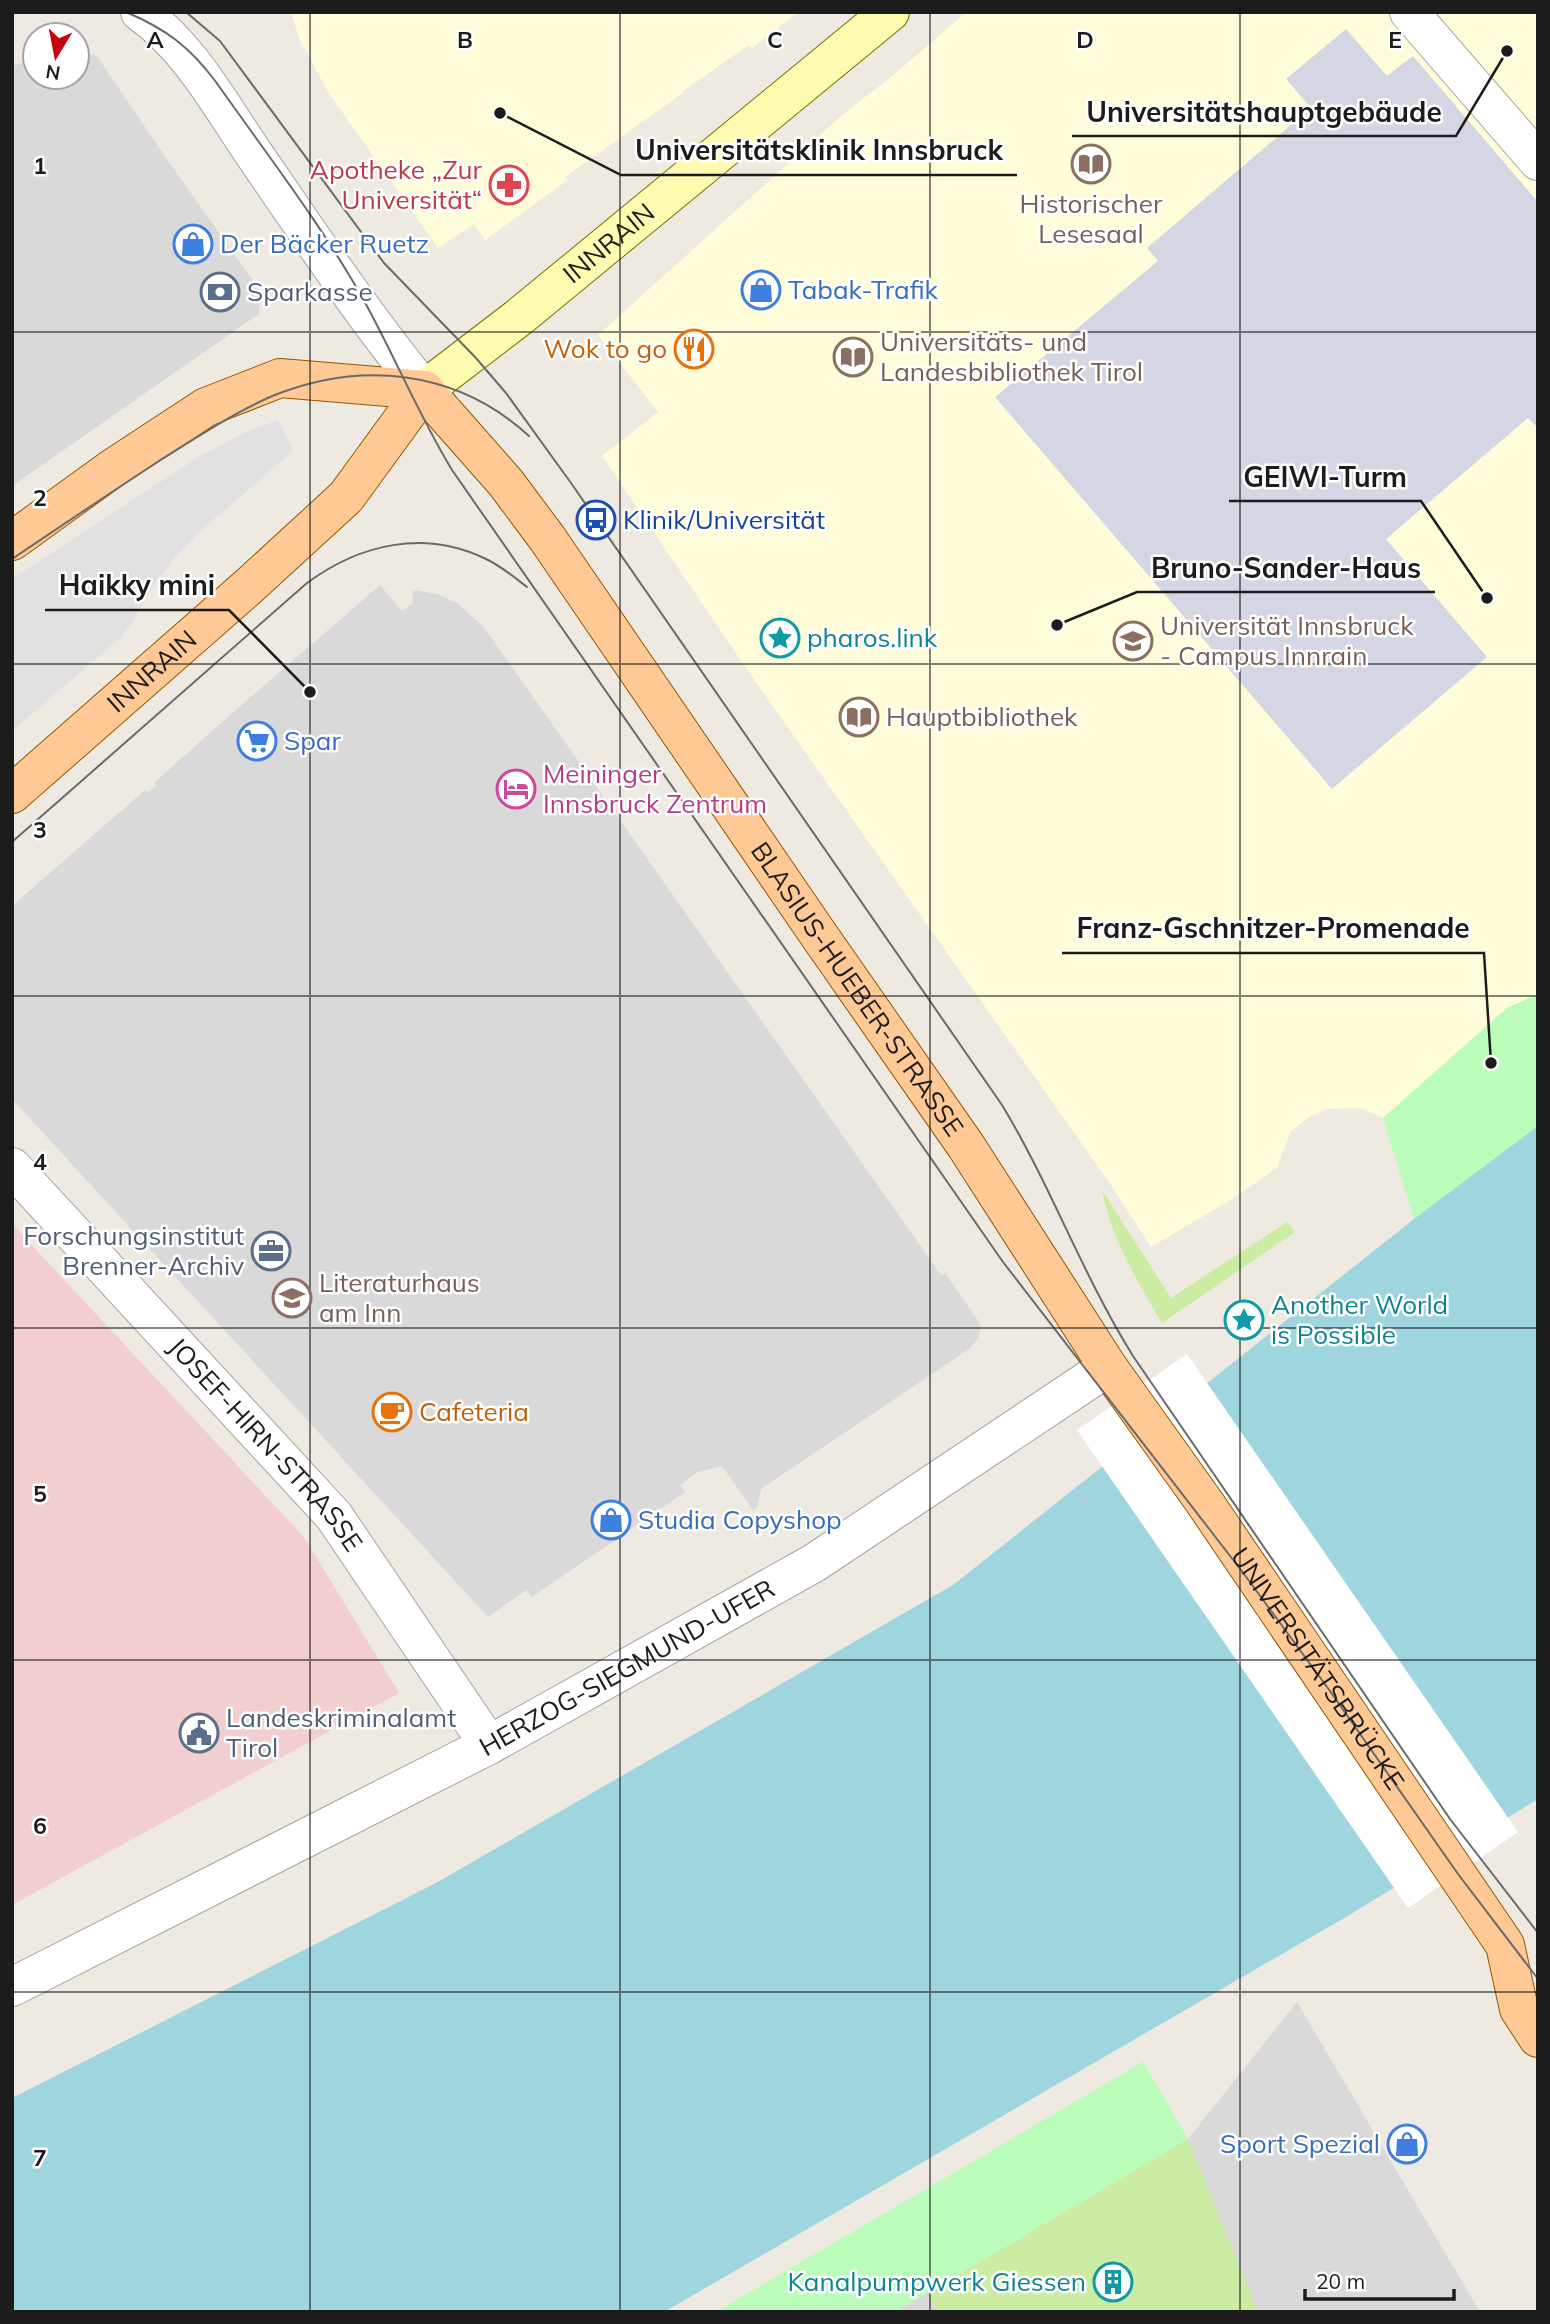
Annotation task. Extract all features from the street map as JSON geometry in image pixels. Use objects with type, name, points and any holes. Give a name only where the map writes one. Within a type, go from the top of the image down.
[{"type":"main road","name":"INNRAIN","points":[[12,794],[346,497],[424,390],[518,318],[890,12]]},
{"type":"main road","points":[[12,541],[113,468],[206,407],[267,382],[280,378],[424,390]]},
{"type":"main road","name":"BLASIUS-HUEBER-STRASSE","points":[[424,390],[506,484],[561,559],[966,1146],[1118,1381]]},
{"type":"main road","name":"UNIVERSITÄTSBRÜCKE","points":[[1118,1381],[1205,1503],[1505,1945]]},
{"type":"main road","points":[[1505,1945],[1538,1964]]},
{"type":"main road","points":[[1505,1945],[1519,2009],[1538,2038]]},
{"type":"street","points":[[140,12],[185,54],[333,269],[424,390]]},
{"type":"street","points":[[1409,12],[1538,161]]},
{"type":"street","name":"JOSEF-HIRN-STRASSE","points":[[12,1167],[334,1516],[489,1745]]},
{"type":"street","name":"HERZOG-SIEGMUND-UFER","points":[[12,1987],[489,1745],[814,1563],[1118,1381]]},
{"type":"shaded area","points":[[291,12],[799,12],[752,48],[749,45],[683,91],[565,177],[568,180],[485,240],[474,224],[438,248],[328,92],[299,38]]},
{"type":"shaded area","name":"Universität Innsbruck - Campus Innrain","points":[[966,12],[1538,12],[1538,994],[1507,1008],[1383,1118],[1359,1108],[1327,1109],[1309,1117],[1291,1131],[1277,1168],[1229,1201],[1151,1247],[1113,1188],[748,671],[602,456],[658,412],[598,335],[842,115],[896,73]]},
{"type":"shaded area","points":[[1346,29],[1387,76],[1413,56],[1538,202],[1538,428],[1528,418],[1386,539],[1487,657],[1332,789],[995,397],[1158,261],[1147,248],[1311,108],[1286,79]]},
{"type":"shaded area","points":[[91,54],[97,56],[261,292],[259,314],[12,486],[12,65],[21,63],[21,91],[91,91]]},
{"type":"shaded area","points":[[278,420],[293,451],[199,532],[177,555],[157,580],[120,638],[12,731],[12,579],[197,458],[242,434]]},
{"type":"shaded area","points":[[380,585],[402,611],[413,603],[414,590],[437,594],[457,603],[483,626],[941,1275],[945,1273],[979,1322],[980,1328],[978,1339],[969,1349],[761,1489],[758,1506],[753,1510],[722,1466],[698,1472],[680,1485],[685,1492],[532,1597],[526,1590],[488,1617],[12,1099],[12,906],[145,790],[148,792],[156,785],[154,783],[214,729]]},
{"type":"shaded area","points":[[12,1224],[304,1537],[399,1693],[12,1905]]},
{"type":"shaded area","points":[[1297,2002],[1480,2312],[895,2312],[1188,2139]]},
{"type":"green space","points":[[1538,994],[1538,1126],[1414,1219],[1383,1118],[1507,1008]]},
{"type":"green space","points":[[1102,1190],[1171,1298],[1287,1222],[1295,1232],[1162,1323],[1118,1242]]},
{"type":"green space","points":[[1143,2062],[1188,2139],[895,2312],[716,2312]]},
{"type":"green space","points":[[1188,2139],[1258,2312],[938,2312],[927,2293]]},
{"type":"water","points":[[1538,1126],[1538,1799],[1351,1914],[664,2312],[12,2312],[12,2098],[436,1883],[953,1585],[1414,1219]]},
{"type":"pier","points":[[1187,1354],[1518,1832],[1408,1908],[1077,1430]]},
{"type":"tram line","points":[[126,12],[176,40],[197,59],[216,82],[295,193],[351,279],[452,470],[1003,1262],[1244,1574],[1458,1874],[1538,1979]]},
{"type":"tram line","points":[[186,12],[220,41],[384,263],[506,393],[571,483],[1002,1105],[1036,1167],[1098,1294],[1133,1356],[1450,1819],[1538,1933]]},
{"type":"tram line","points":[[12,559],[213,427],[270,397],[304,385],[372,375],[406,377],[439,384],[470,396],[501,414],[529,436]]},
{"type":"tram line","points":[[12,842],[307,583],[349,559],[393,545],[439,545],[486,559],[527,587]]},
{"type":"place","name":"Universitätshauptgebäude","points":[[1507,51]]},
{"type":"place","name":"Universitätsklinik Innsbruck","points":[[500,113]]},
{"type":"place","name":"Historischer Lesesaal","points":[[1091,164]]},
{"type":"place","name":"Apotheke „Zur Universität“","points":[[509,185]]},
{"type":"place","name":"Der Bäcker Ruetz","points":[[193,244]]},
{"type":"place","name":"Tabak-Trafik","points":[[761,290]]},
{"type":"place","name":"Sparkasse","points":[[220,292]]},
{"type":"place","name":"Wok to go","points":[[694,349]]},
{"type":"place","name":"Universitäts- und Landesbibliothek Tirol","points":[[853,357]]},
{"type":"place","name":"Klinik/Universität","points":[[596,520]]},
{"type":"place","name":"GEIWI-Turm","points":[[1487,598]]},
{"type":"place","name":"Bruno-Sander-Haus","points":[[1057,625]]},
{"type":"place","name":"pharos.link","points":[[780,638]]},
{"type":"place","name":"Universität Innsbruck - Campus Innrain","points":[[1133,641]]},
{"type":"place","name":"Haikky mini","points":[[310,692]]},
{"type":"place","name":"Hauptbibliothek","points":[[859,717]]},
{"type":"place","name":"Spar","points":[[257,741]]},
{"type":"place","name":"Meininger Innsbruck Zentrum","points":[[516,789]]},
{"type":"place","name":"Franz-Gschnitzer-Promenade","points":[[1491,1063]]},
{"type":"place","name":"Forschungsinstitut Brenner-Archiv","points":[[271,1251]]},
{"type":"place","name":"Literaturhaus am Inn","points":[[292,1298]]},
{"type":"place","name":"Another World is Possible","points":[[1244,1320]]},
{"type":"place","name":"Cafeteria","points":[[392,1412]]},
{"type":"place","name":"Studia Copyshop","points":[[611,1520]]},
{"type":"place","name":"Landeskriminalamt Tirol","points":[[199,1733]]},
{"type":"place","name":"Sport Spezial","points":[[1407,2144]]},
{"type":"place","name":"Kanalpumpwerk Giessen","points":[[1113,2282]]}]
